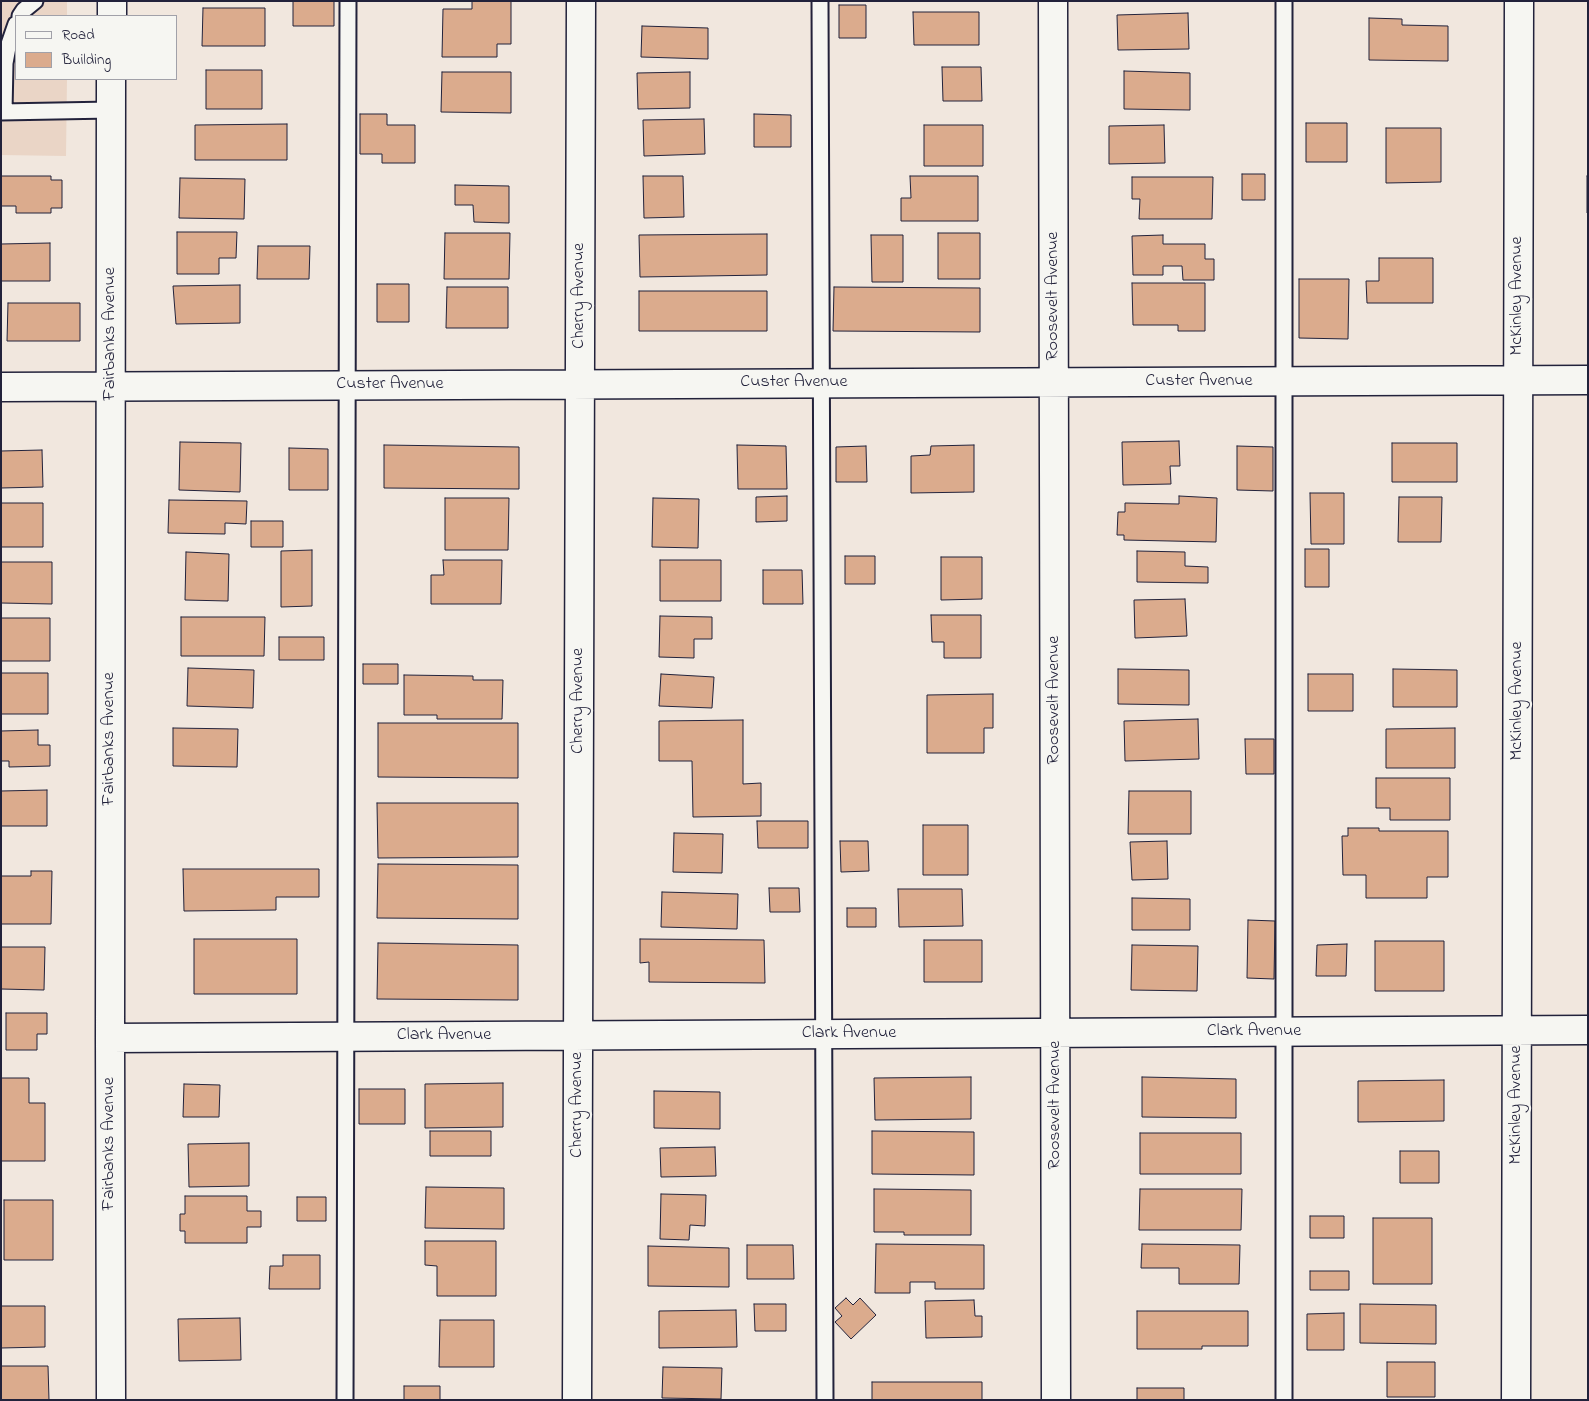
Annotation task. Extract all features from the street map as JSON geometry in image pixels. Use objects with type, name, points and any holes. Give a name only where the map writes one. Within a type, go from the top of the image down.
[{"type":"street","points":[[112,1],[112,15]]},
{"type":"street","name":"Cherry Avenue","points":[[577,1400],[580,1]]},
{"type":"street","name":"Roosevelt Avenue","points":[[1053,1],[1056,1400]]},
{"type":"street","name":"McKinley Avenue","points":[[1516,1400],[1519,1]]},
{"type":"street","name":"Fairbanks Avenue","points":[[111,80],[111,1400]]},
{"type":"street","name":"Custer Avenue","points":[[1,387],[1588,380]]},
{"type":"street","name":"Clark Avenue","points":[[110,1038],[1588,1030]]},
{"type":"lane","points":[[21,15],[35,1]]},
{"type":"lane","points":[[345,1400],[348,1]]},
{"type":"lane","points":[[820,1],[825,1400]]},
{"type":"lane","points":[[1284,1],[1284,1400]]},
{"type":"lane","points":[[15,27],[5,63],[3,112],[111,110]]},
{"type":"shaded area","points":[[1,1],[67,1],[67,15],[15,15],[15,80],[67,80],[66,156],[1,155]]},
{"type":"building","points":[[293,1],[334,1],[334,26],[293,26]]},
{"type":"building","points":[[472,1],[511,1],[511,44],[497,44],[497,57],[442,57],[443,9],[472,9]]},
{"type":"building","points":[[839,5],[866,5],[866,38],[839,38]]},
{"type":"building","points":[[203,8],[265,8],[265,46],[202,46]]},
{"type":"building","points":[[913,12],[979,12],[979,45],[914,45]]},
{"type":"building","points":[[1188,13],[1189,49],[1118,50],[1117,15]]},
{"type":"building","points":[[1369,18],[1402,19],[1402,25],[1448,26],[1448,61],[1369,60]]},
{"type":"building","points":[[642,26],[708,28],[708,59],[641,57]]},
{"type":"building","points":[[942,67],[981,67],[982,101],[943,101]]},
{"type":"building","points":[[206,70],[262,70],[262,109],[206,109]]},
{"type":"building","points":[[1124,71],[1190,73],[1190,110],[1124,109]]},
{"type":"building","points":[[442,72],[511,72],[511,113],[441,112]]},
{"type":"building","points":[[690,72],[690,108],[638,109],[637,73]]},
{"type":"building","points":[[360,114],[387,114],[387,125],[415,125],[415,163],[382,163],[382,154],[360,154]]},
{"type":"building","points":[[754,114],[791,115],[791,147],[754,147]]},
{"type":"building","points":[[704,119],[705,154],[644,156],[643,120]]},
{"type":"building","points":[[1306,123],[1347,123],[1347,162],[1306,162]]},
{"type":"building","points":[[287,124],[287,160],[195,160],[195,125]]},
{"type":"building","points":[[924,125],[983,125],[983,166],[924,166]]},
{"type":"building","points":[[1164,125],[1165,163],[1109,164],[1109,126]]},
{"type":"building","points":[[1386,128],[1441,128],[1441,182],[1386,183]]},
{"type":"building","points":[[1242,174],[1265,174],[1265,200],[1242,200]]},
{"type":"building","points":[[1,176],[51,176],[51,180],[62,180],[62,208],[51,208],[51,213],[16,213],[16,206],[1,206]]},
{"type":"building","points":[[643,176],[683,176],[684,217],[644,218]]},
{"type":"building","points":[[910,176],[978,176],[978,221],[901,221],[901,198],[911,198]]},
{"type":"building","points":[[1588,176],[1588,213],[1587,213]]},
{"type":"building","points":[[1132,177],[1213,177],[1212,219],[1139,219],[1140,199],[1132,199]]},
{"type":"building","points":[[180,178],[245,179],[244,219],[179,218]]},
{"type":"building","points":[[455,185],[509,186],[509,223],[474,222],[473,205],[455,205]]},
{"type":"building","points":[[177,232],[237,232],[236,258],[219,258],[219,274],[177,274]]},
{"type":"building","points":[[445,233],[510,233],[509,279],[444,279]]},
{"type":"building","points":[[938,233],[980,233],[980,279],[938,279]]},
{"type":"building","points":[[767,234],[767,275],[640,277],[639,235]]},
{"type":"building","points":[[871,235],[903,235],[903,282],[872,282]]},
{"type":"building","points":[[1163,235],[1163,244],[1205,244],[1205,259],[1214,259],[1214,280],[1183,280],[1182,266],[1163,266],[1163,275],[1133,275],[1132,236]]},
{"type":"building","points":[[50,243],[50,281],[1,281],[1,244]]},
{"type":"building","points":[[258,246],[310,246],[309,279],[257,279]]},
{"type":"building","points":[[1379,258],[1433,258],[1433,303],[1367,303],[1366,281],[1379,281]]},
{"type":"building","points":[[1299,279],[1349,279],[1348,339],[1299,338]]},
{"type":"building","points":[[1132,283],[1205,283],[1205,331],[1178,331],[1178,325],[1133,325]]},
{"type":"building","points":[[377,284],[409,284],[409,322],[377,322]]},
{"type":"building","points":[[240,285],[240,323],[176,324],[173,286]]},
{"type":"building","points":[[447,287],[508,287],[508,328],[446,328]]},
{"type":"building","points":[[834,287],[980,288],[980,332],[833,331]]},
{"type":"building","points":[[639,291],[767,291],[767,331],[639,331]]},
{"type":"building","points":[[8,303],[80,303],[80,341],[7,341]]},
{"type":"building","points":[[1179,441],[1180,466],[1170,466],[1171,484],[1123,485],[1122,442]]},
{"type":"building","points":[[180,442],[241,443],[240,492],[179,490]]},
{"type":"building","points":[[1392,443],[1457,443],[1457,482],[1392,482]]},
{"type":"building","points":[[384,445],[519,447],[519,489],[384,488]]},
{"type":"building","points":[[737,445],[786,446],[787,489],[738,489]]},
{"type":"building","points":[[974,445],[974,492],[911,493],[911,456],[930,455],[931,446]]},
{"type":"building","points":[[866,446],[867,482],[836,482],[836,447]]},
{"type":"building","points":[[1237,446],[1273,447],[1273,491],[1237,490]]},
{"type":"building","points":[[289,448],[328,449],[328,490],[289,490]]},
{"type":"building","points":[[42,450],[43,487],[1,488],[1,451]]},
{"type":"building","points":[[1310,493],[1344,493],[1344,544],[1311,544]]},
{"type":"building","points":[[787,496],[787,521],[756,522],[756,497]]},
{"type":"building","points":[[1179,496],[1217,498],[1216,542],[1124,540],[1124,535],[1117,535],[1118,512],[1125,512],[1125,503],[1179,504]]},
{"type":"building","points":[[1399,497],[1442,497],[1441,542],[1398,542]]},
{"type":"building","points":[[445,498],[509,498],[508,550],[445,550]]},
{"type":"building","points":[[653,498],[699,499],[698,548],[652,547]]},
{"type":"building","points":[[169,500],[247,501],[246,524],[225,523],[225,534],[168,533]]},
{"type":"building","points":[[1,503],[43,503],[43,547],[1,547]]},
{"type":"building","points":[[251,521],[283,521],[283,547],[251,547]]},
{"type":"building","points":[[1305,549],[1329,549],[1329,587],[1305,587]]},
{"type":"building","points":[[312,550],[312,606],[281,607],[281,551]]},
{"type":"building","points":[[1137,551],[1185,552],[1185,566],[1208,567],[1208,583],[1137,582]]},
{"type":"building","points":[[186,552],[229,554],[228,601],[185,600]]},
{"type":"building","points":[[845,556],[875,556],[875,584],[845,584]]},
{"type":"building","points":[[941,557],[982,557],[982,599],[941,600]]},
{"type":"building","points":[[443,560],[502,560],[501,604],[431,604],[431,575],[444,575]]},
{"type":"building","points":[[660,560],[721,560],[721,601],[660,601]]},
{"type":"building","points":[[1,562],[52,562],[52,604],[1,603]]},
{"type":"building","points":[[763,570],[802,570],[803,604],[763,604]]},
{"type":"building","points":[[1185,599],[1187,636],[1135,638],[1134,600]]},
{"type":"building","points":[[931,615],[981,615],[981,658],[944,658],[944,642],[932,642]]},
{"type":"building","points":[[660,616],[712,617],[712,639],[694,639],[694,658],[659,657]]},
{"type":"building","points":[[181,617],[265,617],[264,656],[181,656]]},
{"type":"building","points":[[1,618],[50,618],[50,661],[1,661]]},
{"type":"building","points":[[279,637],[324,637],[324,660],[279,660]]},
{"type":"building","points":[[363,664],[398,664],[398,684],[363,684]]},
{"type":"building","points":[[188,668],[254,670],[253,708],[187,706]]},
{"type":"building","points":[[1118,669],[1189,670],[1189,705],[1118,704]]},
{"type":"building","points":[[1393,669],[1457,670],[1457,707],[1393,707]]},
{"type":"building","points":[[1,673],[48,673],[48,714],[1,714]]},
{"type":"building","points":[[661,674],[714,677],[712,708],[659,706]]},
{"type":"building","points":[[1308,674],[1353,674],[1353,711],[1308,711]]},
{"type":"building","points":[[404,675],[473,676],[473,680],[503,680],[502,719],[437,719],[437,715],[404,715]]},
{"type":"building","points":[[993,694],[993,728],[984,728],[984,753],[927,753],[927,695]]},
{"type":"building","points":[[1198,719],[1199,759],[1125,761],[1124,721]]},
{"type":"building","points":[[743,720],[743,784],[761,783],[761,816],[693,817],[692,761],[659,761],[659,721]]},
{"type":"building","points":[[378,723],[518,723],[518,778],[378,777]]},
{"type":"building","points":[[173,728],[238,729],[237,767],[173,766]]},
{"type":"building","points":[[1455,728],[1455,768],[1386,768],[1386,729]]},
{"type":"building","points":[[38,730],[38,745],[50,745],[50,766],[9,767],[9,761],[1,761],[1,731]]},
{"type":"building","points":[[1245,739],[1274,739],[1274,774],[1246,774]]},
{"type":"building","points":[[1376,778],[1450,778],[1450,820],[1390,820],[1390,808],[1376,808]]},
{"type":"building","points":[[47,790],[47,826],[1,826],[1,791]]},
{"type":"building","points":[[1129,791],[1191,791],[1191,834],[1128,834]]},
{"type":"building","points":[[377,803],[518,803],[518,857],[378,858]]},
{"type":"building","points":[[757,821],[808,821],[808,848],[758,848]]},
{"type":"building","points":[[923,825],[968,825],[968,875],[923,875]]},
{"type":"building","points":[[1348,828],[1379,828],[1379,831],[1448,831],[1448,877],[1427,877],[1427,898],[1366,898],[1366,875],[1343,875],[1342,836],[1348,836]]},
{"type":"building","points":[[674,833],[723,834],[722,873],[673,872]]},
{"type":"building","points":[[840,841],[868,841],[869,871],[841,872]]},
{"type":"building","points":[[1167,841],[1168,879],[1132,880],[1130,842]]},
{"type":"building","points":[[378,864],[518,865],[518,919],[377,918]]},
{"type":"building","points":[[183,869],[319,869],[319,897],[276,897],[276,910],[184,911]]},
{"type":"building","points":[[31,871],[52,871],[51,924],[1,924],[1,876],[31,876]]},
{"type":"building","points":[[769,888],[799,888],[800,912],[770,912]]},
{"type":"building","points":[[898,889],[962,889],[963,926],[899,927]]},
{"type":"building","points":[[662,892],[738,894],[737,929],[661,927]]},
{"type":"building","points":[[1132,898],[1190,899],[1190,930],[1132,930]]},
{"type":"building","points":[[847,908],[876,908],[876,927],[847,927]]},
{"type":"building","points":[[1248,920],[1275,921],[1274,979],[1247,978]]},
{"type":"building","points":[[194,939],[297,939],[297,994],[194,994]]},
{"type":"building","points":[[640,939],[764,940],[765,983],[649,982],[649,962],[640,963]]},
{"type":"building","points":[[924,940],[982,940],[982,982],[924,982]]},
{"type":"building","points":[[1375,941],[1444,941],[1444,991],[1375,991]]},
{"type":"building","points":[[378,943],[518,945],[518,1000],[377,999]]},
{"type":"building","points":[[1347,944],[1346,976],[1316,976],[1317,945]]},
{"type":"building","points":[[1132,945],[1198,946],[1197,991],[1131,990]]},
{"type":"building","points":[[1,947],[45,947],[44,990],[1,989]]},
{"type":"building","points":[[6,1013],[47,1013],[47,1034],[37,1034],[37,1050],[6,1050]]},
{"type":"building","points":[[971,1077],[971,1119],[875,1120],[874,1078]]},
{"type":"building","points":[[1142,1077],[1236,1079],[1236,1118],[1142,1117]]},
{"type":"building","points":[[1,1078],[29,1078],[29,1103],[45,1103],[45,1161],[1,1161]]},
{"type":"building","points":[[1444,1080],[1444,1121],[1358,1122],[1358,1081]]},
{"type":"building","points":[[503,1083],[503,1127],[425,1128],[425,1084]]},
{"type":"building","points":[[184,1084],[220,1085],[219,1117],[183,1117]]},
{"type":"building","points":[[359,1089],[405,1089],[405,1124],[359,1124]]},
{"type":"building","points":[[654,1091],[720,1092],[720,1129],[654,1128]]},
{"type":"building","points":[[430,1131],[491,1131],[491,1156],[430,1156]]},
{"type":"building","points":[[872,1131],[974,1132],[974,1175],[872,1174]]},
{"type":"building","points":[[1140,1133],[1241,1133],[1241,1174],[1140,1174]]},
{"type":"building","points":[[249,1143],[249,1186],[189,1187],[188,1144]]},
{"type":"building","points":[[715,1147],[716,1176],[661,1177],[660,1148]]},
{"type":"building","points":[[1400,1151],[1439,1151],[1439,1183],[1400,1183]]},
{"type":"building","points":[[426,1187],[504,1188],[504,1229],[425,1228]]},
{"type":"building","points":[[874,1189],[971,1190],[971,1235],[904,1235],[904,1232],[874,1232]]},
{"type":"building","points":[[1140,1189],[1242,1189],[1241,1230],[1139,1230]]},
{"type":"building","points":[[661,1194],[706,1195],[705,1226],[690,1225],[689,1240],[660,1239]]},
{"type":"building","points":[[185,1196],[247,1196],[247,1211],[261,1211],[261,1227],[247,1227],[247,1243],[185,1243],[185,1231],[180,1231],[180,1214],[185,1214]]},
{"type":"building","points":[[297,1197],[326,1197],[326,1221],[297,1221]]},
{"type":"building","points":[[4,1200],[53,1200],[53,1260],[4,1260]]},
{"type":"building","points":[[1310,1216],[1344,1216],[1344,1238],[1310,1238]]},
{"type":"building","points":[[1373,1218],[1432,1218],[1432,1284],[1373,1284]]},
{"type":"building","points":[[425,1241],[496,1241],[496,1296],[437,1296],[437,1266],[425,1265]]},
{"type":"building","points":[[876,1244],[984,1245],[984,1289],[935,1289],[935,1282],[910,1282],[910,1293],[875,1293]]},
{"type":"building","points":[[1142,1244],[1240,1245],[1239,1284],[1179,1284],[1179,1268],[1141,1268]]},
{"type":"building","points":[[747,1245],[793,1245],[794,1279],[747,1279]]},
{"type":"building","points":[[648,1246],[729,1248],[729,1287],[648,1286]]},
{"type":"building","points":[[283,1255],[320,1255],[320,1289],[269,1289],[270,1266],[283,1266]]},
{"type":"building","points":[[1310,1271],[1349,1271],[1349,1290],[1310,1290]]},
{"type":"building","points":[[846,1298],[853,1305],[860,1298],[876,1315],[851,1339],[835,1322],[842,1316],[835,1308]]},
{"type":"building","points":[[974,1300],[975,1316],[982,1316],[982,1337],[926,1338],[925,1301]]},
{"type":"building","points":[[754,1304],[786,1304],[786,1331],[755,1331]]},
{"type":"building","points":[[1360,1304],[1436,1305],[1436,1344],[1360,1343]]},
{"type":"building","points":[[1,1306],[45,1306],[45,1347],[1,1348]]},
{"type":"building","points":[[736,1310],[737,1347],[659,1348],[659,1311]]},
{"type":"building","points":[[1137,1311],[1248,1311],[1248,1346],[1202,1346],[1202,1349],[1137,1349]]},
{"type":"building","points":[[1344,1313],[1344,1350],[1307,1350],[1307,1314]]},
{"type":"building","points":[[240,1318],[241,1360],[179,1361],[178,1319]]},
{"type":"building","points":[[440,1320],[494,1320],[494,1367],[439,1367]]},
{"type":"building","points":[[1387,1362],[1435,1362],[1435,1397],[1387,1397]]},
{"type":"building","points":[[1,1366],[48,1366],[49,1400],[1,1400]]},
{"type":"building","points":[[663,1367],[722,1368],[721,1399],[662,1398]]},
{"type":"building","points":[[872,1382],[982,1382],[982,1400],[872,1400]]},
{"type":"building","points":[[404,1386],[440,1386],[440,1400],[404,1400]]},
{"type":"building","points":[[1137,1388],[1184,1388],[1184,1400],[1137,1400]]}]
